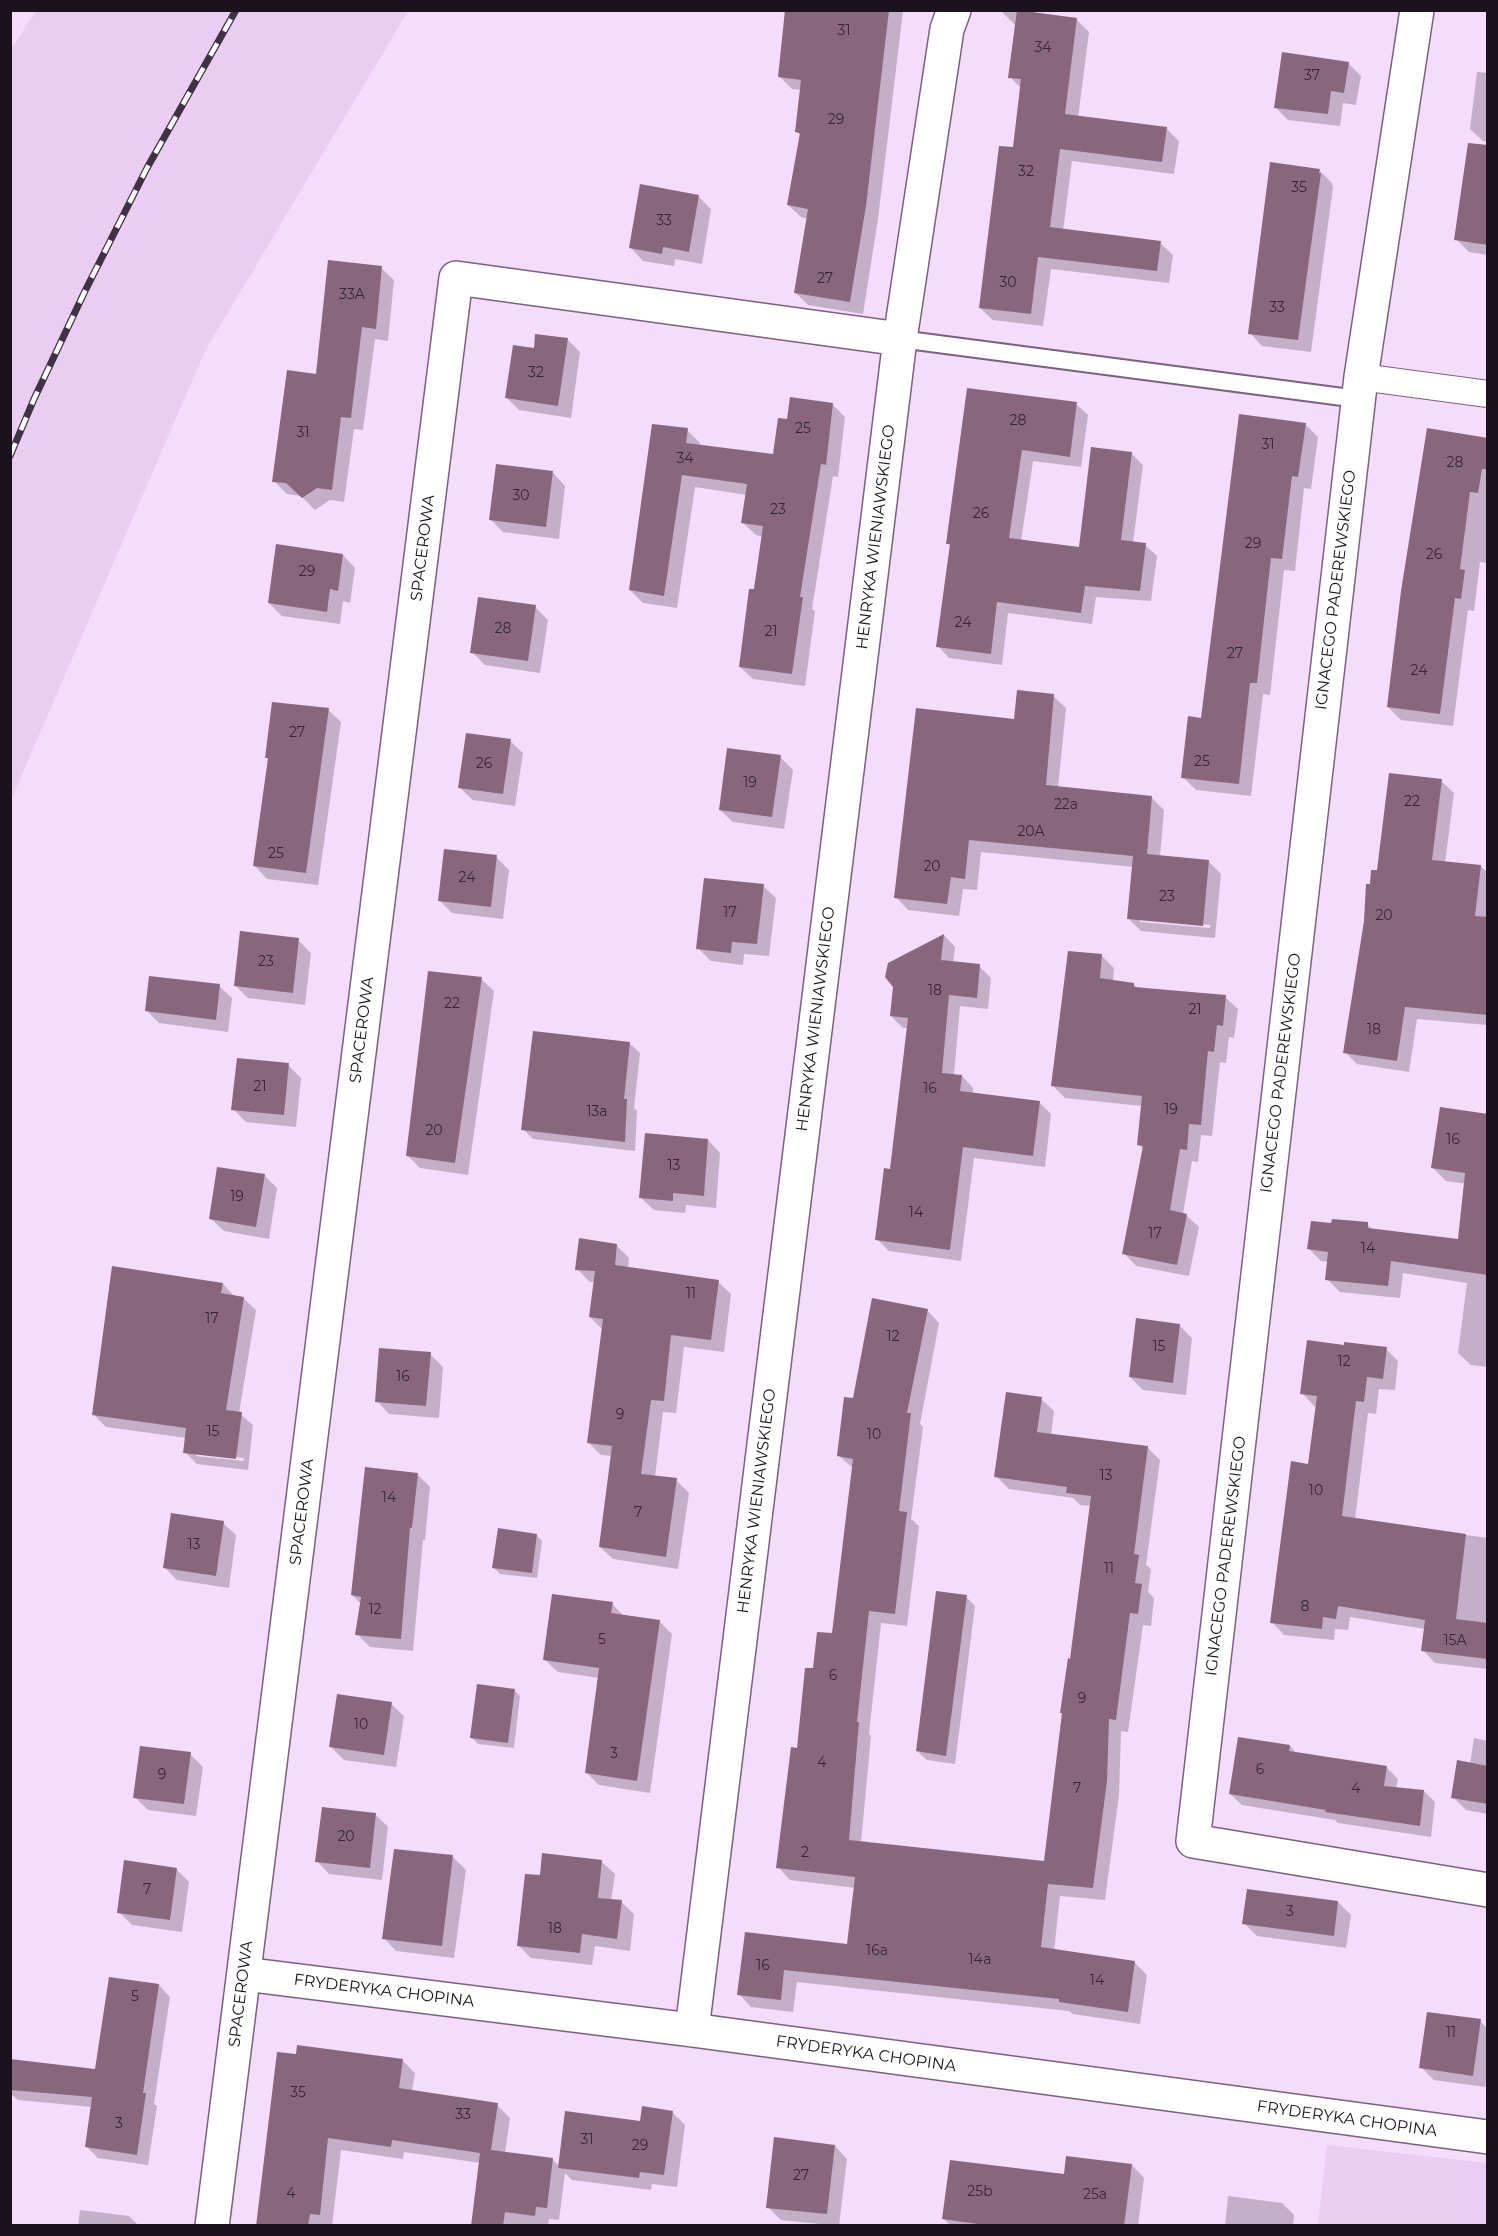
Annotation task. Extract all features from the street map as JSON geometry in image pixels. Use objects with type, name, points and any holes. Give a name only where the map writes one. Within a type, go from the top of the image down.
[{"type":"street","name":"HENRYKA WIENIAWSKIEGO","points":[[692,2030],[900,339],[947,29],[954,10]]},
{"type":"street","name":"IGNACEGO PADEREWSKIEGO","points":[[1417,10],[1360,388],[1193,1841],[1488,1890]]},
{"type":"street","name":"SPACEROWA","points":[[212,2226],[456,278],[900,339]]},
{"type":"street","points":[[1360,388],[1488,394]]},
{"type":"street","name":"FRYDERYKA CHOPINA","points":[[244,1974],[692,2030],[1488,2137]]},
{"type":"lane","points":[[900,339],[1360,388]]},
{"type":"shaded area","points":[[36,11],[408,11],[205,351],[11,800],[10,51]]},
{"type":"shaded area","points":[[1327,2145],[1487,2163],[1487,2225],[1318,2225]]},
{"type":"building","points":[[785,10],[889,10],[866,206],[850,302],[794,293],[808,209],[787,205],[800,133],[795,132],[801,80],[778,77]]},
{"type":"building","points":[[1017,10],[1077,18],[1065,114],[1167,127],[1162,162],[1060,149],[1050,227],[1161,241],[1157,271],[1038,257],[1031,314],[979,308],[999,146],[1013,147],[1021,79],[1008,78]]},
{"type":"building","points":[[1282,52],[1349,62],[1344,93],[1331,91],[1328,114],[1274,108]]},
{"type":"building","points":[[1468,143],[1488,145],[1488,245],[1454,240]]},
{"type":"building","points":[[1270,162],[1320,169],[1319,173],[1321,173],[1298,340],[1248,334]]},
{"type":"building","points":[[640,184],[699,195],[689,252],[663,247],[662,254],[629,248]]},
{"type":"building","points":[[328,260],[382,266],[376,329],[362,327],[351,418],[341,417],[332,490],[317,488],[302,498],[286,483],[272,482],[287,370],[316,374]]},
{"type":"building","points":[[535,334],[568,338],[558,406],[505,398],[513,345],[534,348]]},
{"type":"building","points":[[967,388],[1077,402],[1070,457],[1022,450],[1009,538],[1079,547],[1091,447],[1132,452],[1121,540],[1146,543],[1140,591],[1085,586],[1081,613],[997,602],[991,654],[936,647],[950,544],[946,544]]},
{"type":"building","points":[[790,397],[833,403],[826,465],[821,464],[800,597],[803,597],[792,674],[739,667],[749,589],[754,589],[763,526],[741,523],[747,484],[682,475],[664,596],[629,590],[652,424],[688,428],[686,443],[773,454],[778,418],[787,419]]},
{"type":"building","points":[[1239,414],[1306,423],[1298,477],[1292,476],[1282,559],[1271,558],[1257,683],[1250,683],[1239,784],[1181,778],[1188,716],[1201,718]]},
{"type":"building","points":[[1427,428],[1488,438],[1488,469],[1482,469],[1478,493],[1470,492],[1460,569],[1465,570],[1461,599],[1455,598],[1440,714],[1387,707],[1401,591]]},
{"type":"building","points":[[496,464],[553,471],[546,527],[489,520]]},
{"type":"building","points":[[276,544],[343,554],[338,591],[330,589],[327,612],[268,603]]},
{"type":"building","points":[[478,597],[536,605],[528,661],[470,653]]},
{"type":"building","points":[[1017,690],[1054,694],[1046,785],[1152,796],[1147,854],[1209,860],[1203,926],[1127,919],[1133,856],[969,840],[965,879],[951,877],[947,904],[894,898],[916,708],[1014,719]]},
{"type":"building","points":[[272,702],[329,708],[306,873],[253,866],[268,758],[265,758]]},
{"type":"building","points":[[466,733],[511,739],[503,794],[458,788]]},
{"type":"building","points":[[727,748],[781,755],[772,817],[719,810]]},
{"type":"building","points":[[1389,773],[1442,779],[1432,860],[1481,865],[1475,916],[1488,917],[1488,1015],[1405,1007],[1397,1061],[1343,1053],[1364,921],[1366,884],[1370,884],[1371,870],[1377,870]]},
{"type":"building","points":[[444,849],[497,855],[491,907],[438,901]]},
{"type":"building","points":[[704,878],[764,884],[757,944],[732,942],[731,953],[696,949]]},
{"type":"building","points":[[240,931],[299,938],[293,993],[234,986]]},
{"type":"building","points":[[944,934],[941,960],[980,964],[977,998],[949,995],[942,1073],[962,1075],[960,1091],[1040,1101],[1033,1156],[963,1147],[950,1250],[875,1240],[884,1168],[890,1169],[908,1018],[890,1016],[893,987],[885,977],[888,963]]},
{"type":"building","points":[[1068,951],[1102,954],[1100,978],[1134,983],[1134,987],[1226,995],[1223,1026],[1217,1025],[1214,1052],[1208,1051],[1201,1125],[1189,1124],[1187,1150],[1180,1149],[1170,1210],[1187,1214],[1177,1265],[1122,1254],[1143,1146],[1137,1145],[1142,1096],[1051,1086]]},
{"type":"building","points":[[428,971],[482,977],[455,1163],[406,1156]]},
{"type":"building","points":[[149,976],[220,984],[216,1020],[145,1011]]},
{"type":"building","points":[[533,1031],[630,1042],[624,1099],[627,1099],[625,1142],[521,1130]]},
{"type":"building","points":[[237,1058],[289,1063],[284,1115],[231,1110]]},
{"type":"building","points":[[1440,1107],[1488,1114],[1488,1275],[1391,1261],[1388,1286],[1325,1280],[1328,1252],[1307,1249],[1311,1221],[1331,1223],[1332,1219],[1368,1222],[1368,1228],[1458,1239],[1465,1173],[1431,1168]]},
{"type":"building","points":[[645,1133],[708,1139],[704,1196],[673,1193],[673,1201],[639,1198]]},
{"type":"building","points":[[217,1167],[265,1174],[256,1227],[209,1219]]},
{"type":"building","points":[[579,1238],[617,1244],[615,1265],[719,1280],[711,1340],[671,1335],[664,1401],[651,1400],[641,1474],[677,1478],[666,1557],[599,1547],[612,1446],[587,1443],[603,1319],[589,1317],[595,1271],[575,1270]]},
{"type":"building","points":[[112,1266],[223,1283],[221,1293],[244,1297],[226,1410],[242,1412],[236,1459],[183,1453],[186,1428],[92,1415]]},
{"type":"building","points":[[872,1298],[928,1309],[907,1413],[911,1413],[899,1511],[907,1512],[895,1614],[869,1611],[857,1722],[859,1722],[849,1840],[1044,1861],[1062,1713],[1060,1713],[1068,1658],[1070,1659],[1091,1496],[1066,1493],[1067,1487],[994,1477],[1006,1392],[1042,1397],[1037,1432],[1148,1446],[1134,1554],[1139,1555],[1135,1583],[1142,1584],[1138,1614],[1130,1613],[1116,1720],[1109,1719],[1107,1781],[1093,1888],[1048,1884],[1041,1947],[1135,1961],[1128,2012],[1059,2002],[1059,1999],[784,1970],[781,2000],[737,1995],[745,1932],[847,1944],[855,1877],[776,1868],[791,1747],[797,1748],[805,1668],[813,1668],[817,1632],[832,1633],[853,1459],[837,1456],[844,1397],[853,1398]]},
{"type":"building","points":[[1136,1318],[1180,1324],[1173,1383],[1129,1377]]},
{"type":"building","points":[[1307,1340],[1387,1347],[1383,1379],[1367,1377],[1364,1402],[1356,1401],[1342,1516],[1466,1534],[1456,1619],[1488,1623],[1488,1659],[1421,1651],[1425,1620],[1338,1606],[1336,1619],[1323,1617],[1322,1629],[1270,1623],[1291,1461],[1308,1464],[1317,1396],[1300,1394]]},
{"type":"building","points":[[379,1348],[431,1352],[426,1406],[375,1402]]},
{"type":"building","points":[[365,1467],[418,1473],[412,1528],[410,1528],[401,1639],[355,1635],[361,1597],[351,1595]]},
{"type":"building","points":[[171,1513],[224,1521],[216,1576],[163,1568]]},
{"type":"building","points":[[498,1528],[537,1534],[532,1573],[492,1568]]},
{"type":"building","points":[[936,1591],[967,1595],[946,1756],[916,1751]]},
{"type":"building","points":[[552,1594],[613,1602],[611,1613],[660,1620],[637,1781],[585,1773],[599,1668],[543,1660]]},
{"type":"building","points":[[477,1684],[515,1689],[508,1743],[470,1738]]},
{"type":"building","points":[[337,1694],[392,1702],[384,1755],[329,1747]]},
{"type":"building","points":[[1238,1737],[1290,1745],[1289,1751],[1387,1766],[1384,1786],[1424,1790],[1420,1826],[1325,1812],[1326,1810],[1229,1794]]},
{"type":"building","points":[[140,1746],[191,1752],[184,1804],[133,1798]]},
{"type":"building","points":[[1457,1760],[1488,1766],[1488,1804],[1451,1798]]},
{"type":"building","points":[[322,1807],[376,1813],[370,1868],[315,1862]]},
{"type":"building","points":[[394,1849],[453,1855],[442,1946],[382,1939]]},
{"type":"building","points":[[542,1853],[602,1860],[598,1898],[622,1900],[617,1939],[582,1934],[580,1953],[517,1946],[525,1874],[540,1875]]},
{"type":"building","points":[[124,1860],[177,1868],[170,1920],[117,1913]]},
{"type":"building","points":[[1247,1889],[1338,1901],[1334,1936],[1242,1924]]},
{"type":"building","points":[[109,1977],[159,1984],[143,2093],[146,2093],[137,2155],[85,2147],[92,2097],[10,2090],[10,2059],[95,2069]]},
{"type":"building","points":[[1427,2012],[1481,2019],[1473,2076],[1419,2068]]},
{"type":"building","points":[[297,2045],[403,2059],[399,2088],[498,2103],[491,2150],[553,2158],[547,2208],[536,2207],[535,2216],[505,2212],[503,2226],[471,2226],[480,2153],[392,2140],[391,2147],[328,2138],[320,2215],[310,2214],[308,2226],[256,2226],[277,2052],[296,2054]]},
{"type":"building","points":[[642,2106],[673,2111],[664,2175],[640,2172],[639,2178],[558,2168],[565,2111],[640,2121]]},
{"type":"building","points":[[774,2137],[835,2145],[827,2214],[766,2208]]},
{"type":"building","points":[[1066,2156],[1132,2164],[1124,2226],[992,2226],[942,2219],[950,2160],[1064,2174]]},
{"type":"railway","points":[[10,456],[85,291],[147,168],[236,10]]}]
